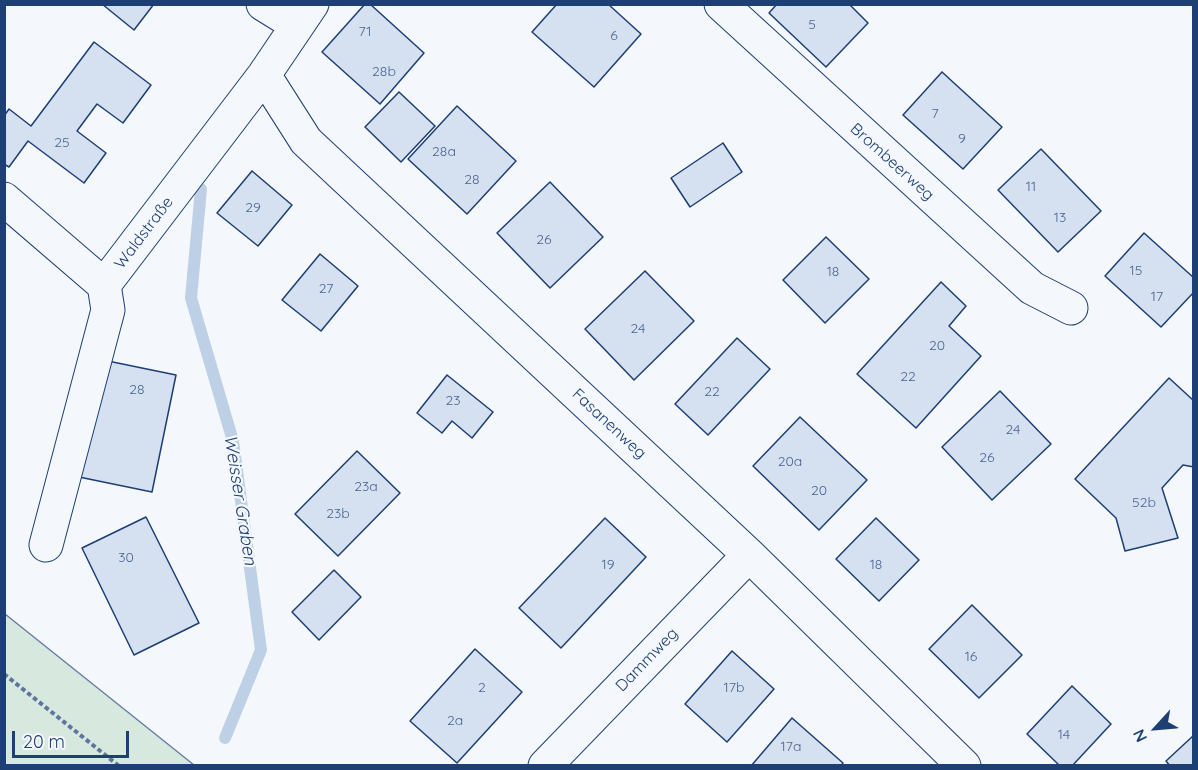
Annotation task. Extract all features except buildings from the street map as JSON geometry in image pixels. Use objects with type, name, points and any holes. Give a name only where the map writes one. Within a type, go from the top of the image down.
[{"type":"street","points":[[263,4],[305,15]]},
{"type":"street","name":"Brombeerweg","points":[[721,4],[1032,288],[1071,308]]},
{"type":"street","name":"Waldstraße","points":[[4,199],[104,285],[264,75],[305,15]]},
{"type":"street","name":"Fasanenweg","points":[[264,75],[306,141],[749,555],[964,765]]},
{"type":"street","points":[[46,545],[108,310],[104,285]]},
{"type":"street","name":"Dammweg","points":[[545,765],[749,555]]},
{"type":"path","points":[[4,674],[119,765]]},
{"type":"shaded area","points":[[5,614],[194,765],[5,765]]},
{"type":"waterway","name":"Weisser Graben","points":[[201,189],[191,298],[233,441],[261,650],[225,738]]}]
